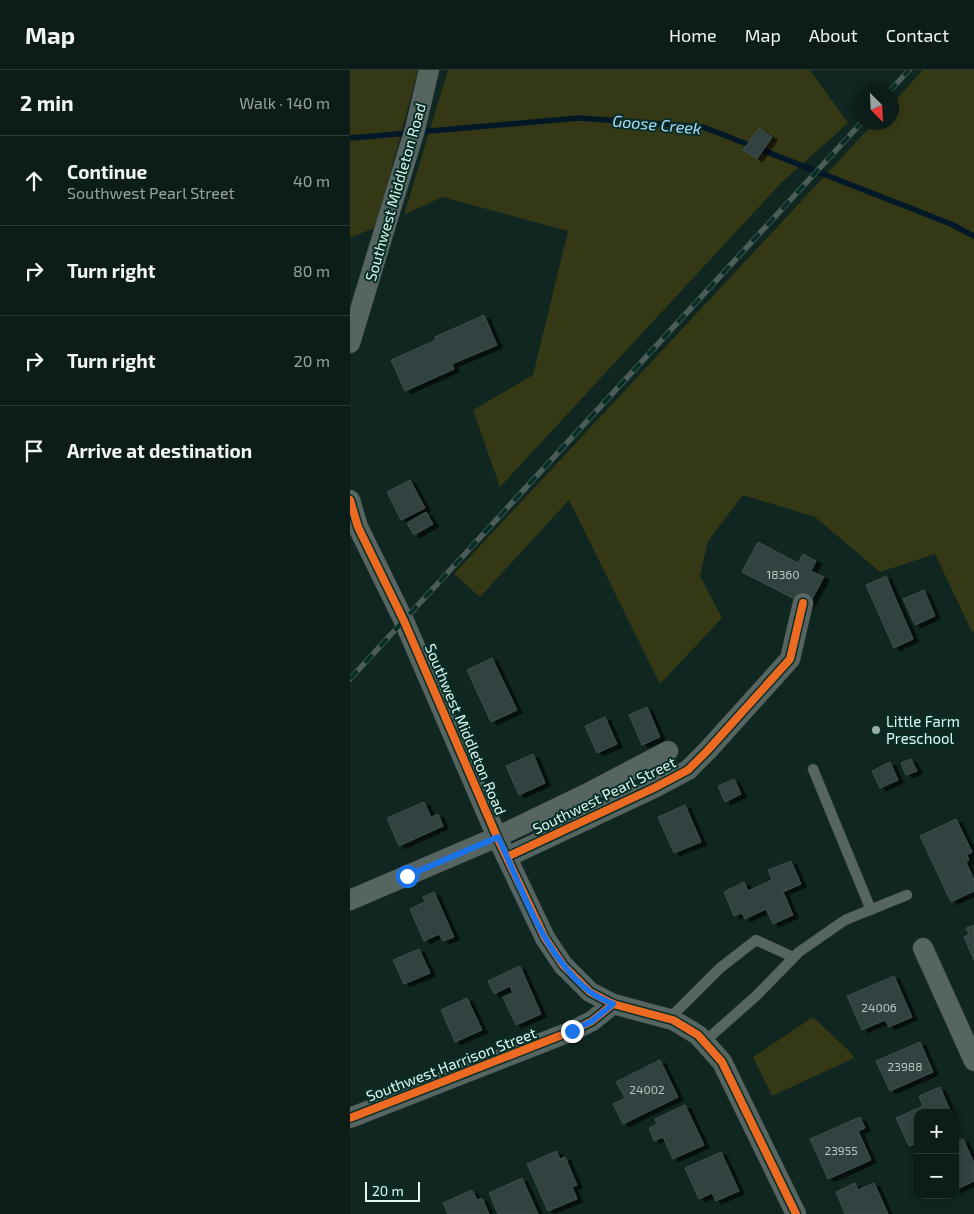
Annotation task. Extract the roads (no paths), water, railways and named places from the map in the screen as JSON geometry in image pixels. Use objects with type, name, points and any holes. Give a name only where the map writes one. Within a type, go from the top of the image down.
[{"type":"street","name":"Southwest Middleton Road","points":[[350,342],[415,129],[429,70]]},
{"type":"street","name":"Southwest Middleton Road","points":[[350,500],[358,527],[404,621],[498,837],[545,938],[563,965],[590,992],[613,1004],[669,1019],[698,1035],[722,1062],[796,1214]]},
{"type":"street","name":"Southwest Pearl Street","points":[[507,857],[688,770],[790,659],[803,603]]},
{"type":"street","points":[[350,900],[498,837],[668,751]]},
{"type":"street","points":[[923,948],[974,1061]]},
{"type":"street","name":"Southwest Harrison Street","points":[[350,1118],[572,1031],[592,1021],[613,1004]]},
{"type":"lane","points":[[813,769],[871,910]]},
{"type":"lane","points":[[704,1042],[756,996],[799,952],[845,920],[907,895]]},
{"type":"lane","points":[[669,1019],[720,968],[756,940],[793,957]]},
{"type":"waterway","name":"Goose Creek","points":[[418,132],[579,118],[703,127],[951,224],[974,236]]},
{"type":"waterway","name":"Goose Creek","points":[[350,138],[409,133]]},
{"type":"railway","points":[[895,85],[909,70]]},
{"type":"railway","points":[[350,679],[855,130]]},
{"type":"place","name":"Little Farm Preschool","points":[[876,730]]}]
